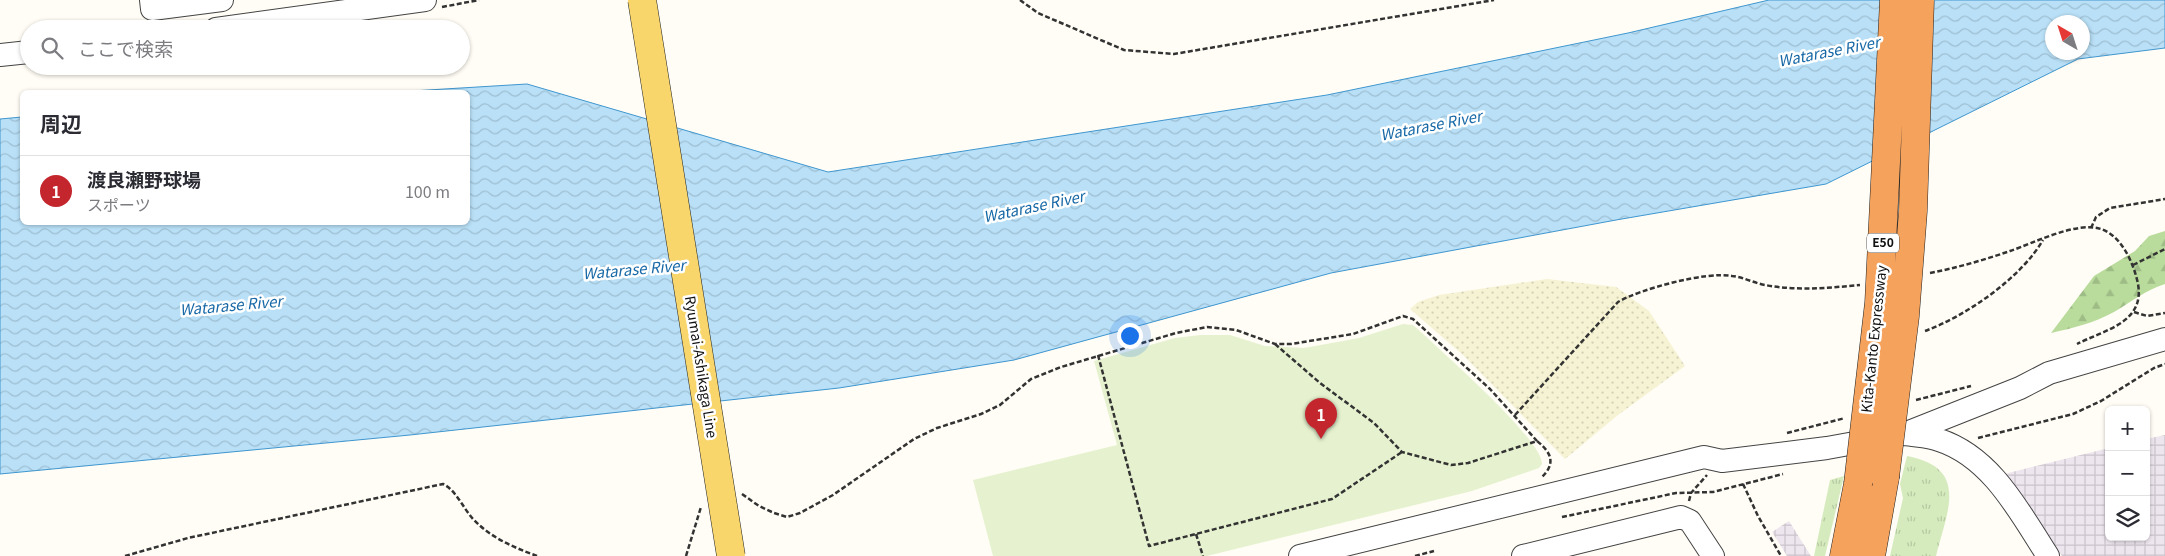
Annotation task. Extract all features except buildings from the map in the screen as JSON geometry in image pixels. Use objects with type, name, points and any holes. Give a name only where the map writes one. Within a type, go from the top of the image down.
[{"type":"highway","name":"Kita-Kanto Expressway","points":[[1844,556],[1858,484],[1879,303],[1894,0]]},
{"type":"highway","name":"Kita-Kanto Expressway","points":[[1871,556],[1885,477],[1905,316],[1913,211],[1920,0]]},
{"type":"main road","name":"Ryumai-Ashikaga Line","points":[[642,0],[731,556]]},
{"type":"street","points":[[151,0],[152,8],[222,0]]},
{"type":"street","points":[[281,20],[425,0]]},
{"type":"street","points":[[0,56],[20,53]]},
{"type":"street","points":[[1300,556],[1704,457],[1722,460],[1827,448],[1904,434],[2020,388],[2048,373],[2165,339]]},
{"type":"street","points":[[1904,434],[1940,440],[1957,449],[1987,470],[2004,490],[2048,556]]},
{"type":"street","points":[[1523,556],[1674,518],[1686,518],[1713,556]]},
{"type":"path","points":[[1020,0],[1038,13],[1124,50],[1174,54],[1494,0]]},
{"type":"path","points":[[2091,228],[2096,217],[2110,208],[2165,199]]},
{"type":"path","points":[[1926,274],[2008,252],[2077,229],[2091,228],[2113,235],[2133,265],[2139,290],[2134,312],[2128,320],[2070,348]]},
{"type":"path","points":[[1918,334],[1935,328],[1975,305],[2007,280],[2034,255],[2044,239]]},
{"type":"path","points":[[2133,265],[2165,249]]},
{"type":"path","points":[[1515,415],[1618,302],[1633,293],[1650,287],[1697,278],[1731,275],[1765,285],[1813,290],[1869,284]]},
{"type":"path","points":[[2134,312],[2147,316],[2165,313]]},
{"type":"path","points":[[737,492],[774,513],[787,517],[800,513],[833,495],[880,462],[929,432],[957,420],[982,414],[1000,405],[1031,380],[1098,356],[1176,333],[1207,327],[1236,330],[1275,344],[1291,344],[1354,334],[1402,316],[1413,319],[1477,376],[1537,441],[1547,449],[1552,465],[1538,480]]},
{"type":"path","points":[[1275,344],[1320,383],[1374,423],[1402,452],[1451,465],[1468,463],[1537,441]]},
{"type":"path","points":[[1098,356],[1149,546],[1332,499],[1402,452]]},
{"type":"path","points":[[1957,449],[1966,441],[2053,417],[2073,414],[2101,401],[2154,368],[2165,364]]},
{"type":"path","points":[[1686,518],[1691,493],[1707,476],[1708,469],[1704,457]]},
{"type":"path","points":[[1562,517],[1676,493],[1713,492],[1788,472]]},
{"type":"path","points":[[125,556],[188,538],[443,484],[450,487],[473,519],[492,537],[537,556]]},
{"type":"path","points":[[1743,484],[1758,516],[1781,556]]},
{"type":"path","points":[[686,556],[702,503]]},
{"type":"path","points":[[1196,534],[1203,556]]},
{"type":"path","points":[[1414,556],[1434,551]]},
{"type":"shaded area","points":[[1547,279],[1616,287],[1649,311],[1685,366],[1618,415],[1565,459],[1463,355],[1410,309],[1418,302],[1439,295]]},
{"type":"shaded area","points":[[2165,435],[2165,556],[2062,556],[2000,475],[2105,449],[2105,541],[2150,541],[2150,438]]},
{"type":"shaded area","points":[[1789,521],[1811,556],[1787,556],[1772,532]]},
{"type":"green space","points":[[2165,231],[2165,284],[2099,319],[2051,333],[2094,276],[2135,251],[2149,236]]},
{"type":"green space","points":[[1403,324],[1413,325],[1469,376],[1510,417],[1538,452],[1542,464],[1539,468],[1472,491],[1207,556],[993,556],[973,480],[1117,445],[1094,361],[1175,338],[1200,335],[1230,335],[1265,346],[1304,348],[1359,338]]},
{"type":"green space","points":[[1907,456],[1927,462],[1940,470],[1947,481],[1949,494],[1948,508],[1936,556],[1890,556],[1903,498],[1900,484]]},
{"type":"green space","points":[[1844,476],[1825,556],[1814,556],[1830,480]]},
{"type":"water","name":"Watarase River","points":[[1769,0],[2165,0],[2165,48],[2090,57],[2090,15],[2045,15],[2045,60],[2076,60],[1826,184],[1616,220],[1331,273],[1014,360],[839,388],[410,435],[0,474],[0,119],[20,117],[20,225],[470,225],[470,90],[428,90],[527,84],[828,172],[1327,95],[1628,33]]},
{"type":"place","name":"渡良瀬野球場","points":[[1321,439]]}]
